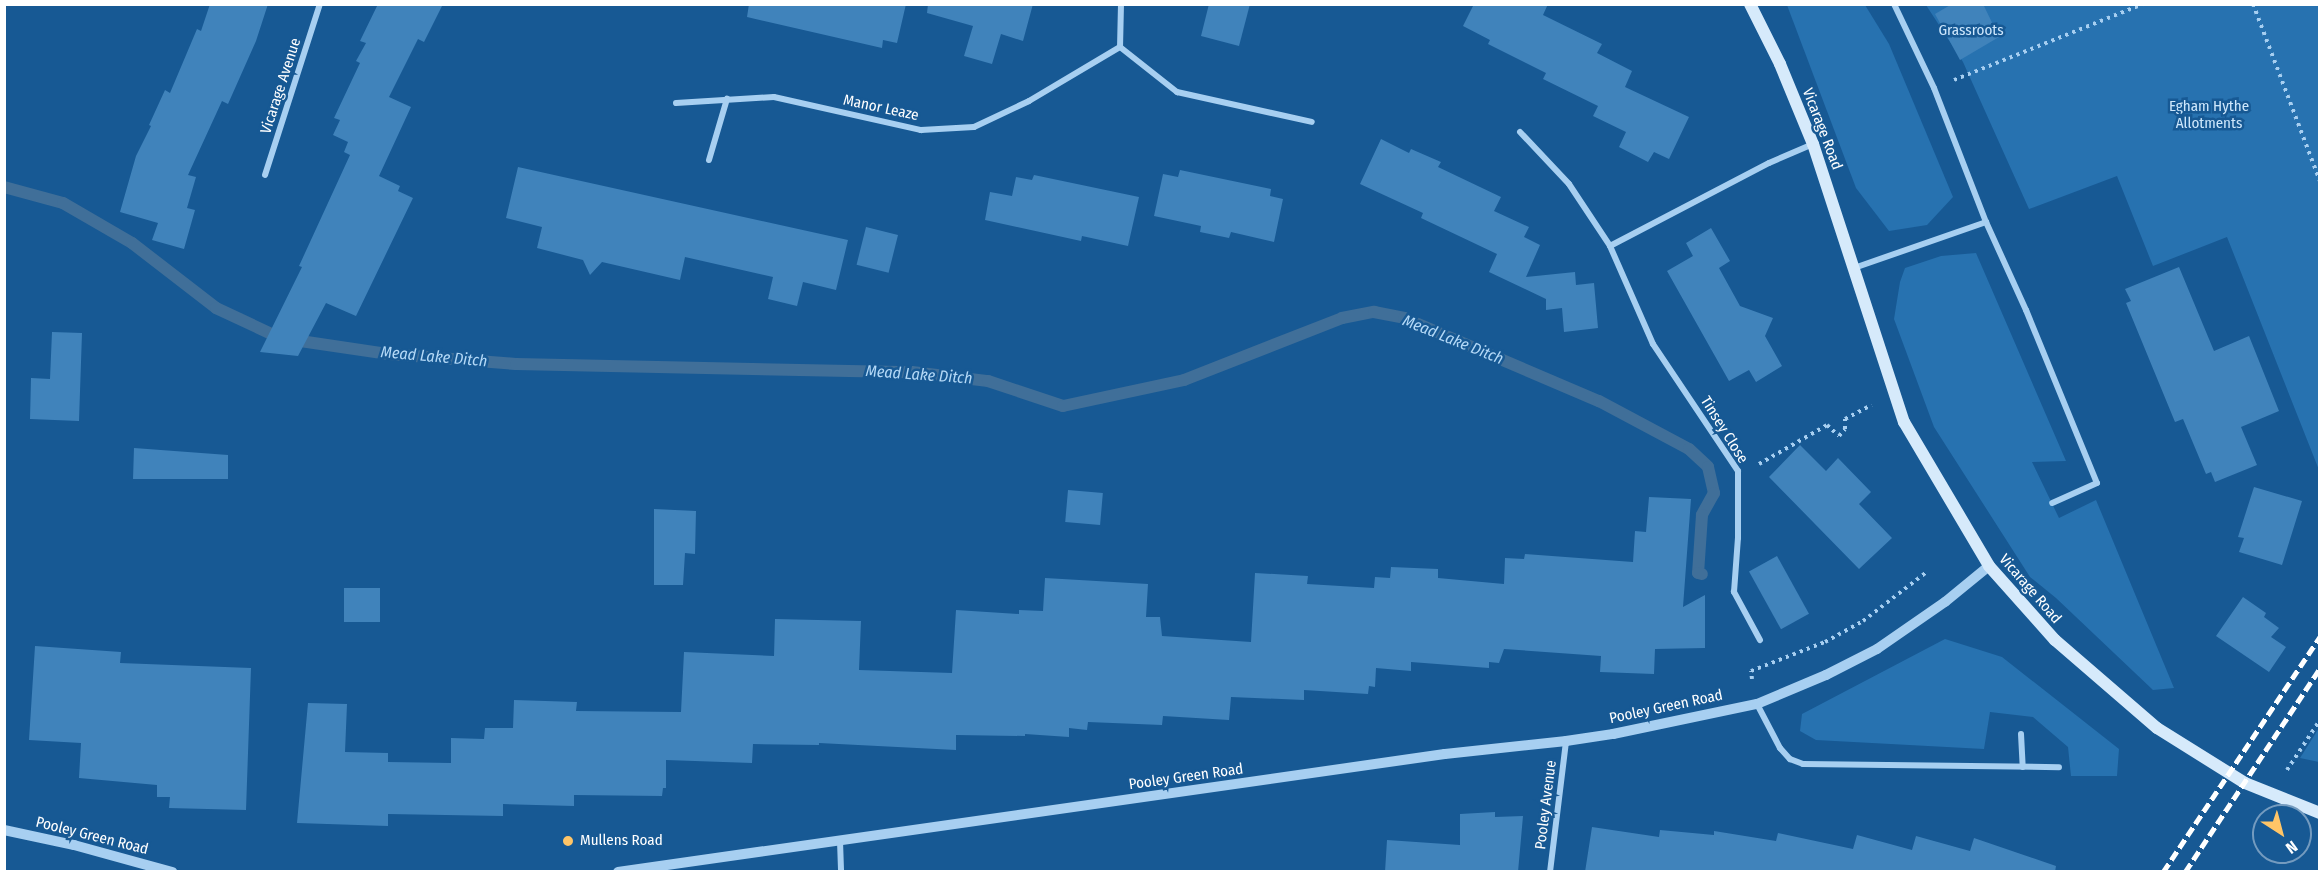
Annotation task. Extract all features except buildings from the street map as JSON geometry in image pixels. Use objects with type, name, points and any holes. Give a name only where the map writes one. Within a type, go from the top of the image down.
[{"type":"main road","name":"Vicarage Road","points":[[1750,4],[1780,64],[1813,144],[1904,422],[1989,566],[2055,640],[2157,728],[2245,783],[2319,813]]},
{"type":"street","name":"Vicarage Avenue","points":[[265,175],[320,4]]},
{"type":"street","points":[[1121,4],[1120,47],[1177,92],[1312,122]]},
{"type":"street","points":[[1894,4],[1934,88],[1986,222],[2026,310],[2097,483],[2052,503]]},
{"type":"street","name":"Manor Leaze","points":[[676,103],[774,97],[921,130],[974,127],[1029,101],[1120,47]]},
{"type":"street","points":[[709,160],[727,99]]},
{"type":"street","name":"Tinsey Close","points":[[1520,132],[1569,184],[1610,246],[1653,344],[1738,471],[1738,538],[1734,592],[1760,640]]},
{"type":"street","points":[[1610,246],[1769,163],[1813,144]]},
{"type":"street","points":[[1854,268],[1986,222]]},
{"type":"street","name":"Pooley Green Road","points":[[618,872],[1445,754],[1566,741],[1613,734],[1757,704],[1826,675],[1877,649],[1945,602],[1989,566]]},
{"type":"street","points":[[1757,704],[1780,748],[1790,759],[1803,764],[2059,767]]},
{"type":"street","points":[[2021,734],[2023,767]]},
{"type":"street","name":"Pooley Avenue","points":[[1551,872],[1566,741]]},
{"type":"street","name":"Pooley Green Road","points":[[4,830],[74,845],[172,872]]},
{"type":"street","points":[[840,841],[841,872]]},
{"type":"path","points":[[1934,88],[2143,4]]},
{"type":"path","points":[[2253,4],[2319,180]]},
{"type":"path","points":[[1738,471],[1751,468],[1827,425],[1839,436],[1845,429],[1845,419],[1871,405]]},
{"type":"path","points":[[1751,672],[1791,657],[1844,632],[1896,598],[1928,571]]},
{"type":"path","points":[[2288,770],[2319,720]]},
{"type":"green space","points":[[1787,5],[1865,5],[1889,44],[1953,197],[1927,225],[1889,231],[1856,188]]},
{"type":"green space","name":"Egham Hythe Allotments","points":[[1926,5],[2319,5],[2319,470],[2227,237],[2153,266],[2117,176],[2029,209],[1963,62]]},
{"type":"green space","points":[[1976,253],[2066,461],[2032,462],[2059,518],[2096,500],[2174,688],[2153,690],[2056,598],[2030,577],[1934,427],[1894,319],[1900,282],[1905,268],[1941,256]]},
{"type":"green space","points":[[1945,639],[2002,657],[2119,749],[2117,776],[2071,776],[2068,747],[2033,717],[1990,712],[1984,749],[1816,740],[1800,731],[1802,714]]},
{"type":"green space","points":[[2319,728],[2319,762],[2300,758]]},
{"type":"waterway","name":"Mead Lake Ditch","points":[[4,187],[63,203],[132,243],[216,308],[280,338],[389,354],[516,364],[912,372],[988,381],[1063,406],[1184,380],[1342,318],[1374,312],[1404,318],[1599,401],[1689,449],[1708,467],[1714,493],[1702,515],[1698,573],[1702,574]]},
{"type":"railway","points":[[2163,872],[2320,637]]},
{"type":"railway","points":[[2185,872],[2320,668]]},
{"type":"place","name":"Mullens Road","points":[[568,841]]},
{"type":"park label","name":"Grassroots","points":[[1971,31]]}]
